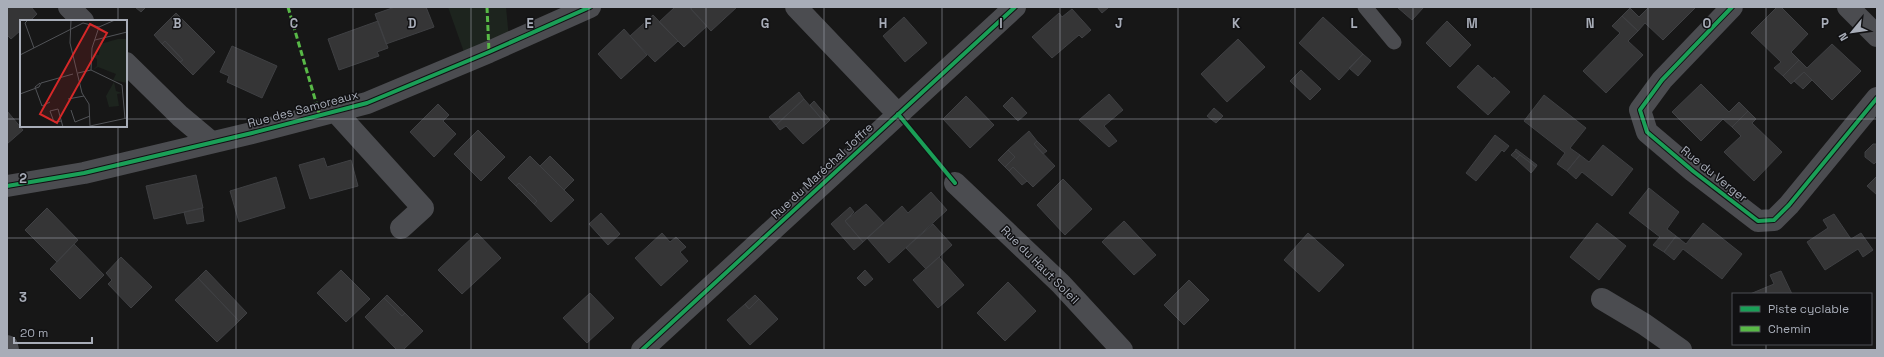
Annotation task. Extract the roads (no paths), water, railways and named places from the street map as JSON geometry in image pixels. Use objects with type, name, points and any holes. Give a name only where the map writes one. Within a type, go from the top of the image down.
[{"type":"street","points":[[69,7],[82,20]]},
{"type":"street","name":"Rue des Samoreaux","points":[[7,186],[84,173],[336,112],[374,100],[489,52],[590,7]]},
{"type":"street","points":[[796,7],[898,114]]},
{"type":"street","name":"Rue du Maréchal Joffre","points":[[642,350],[1015,7]]},
{"type":"street","name":"Rue du Verger","points":[[1732,7],[1662,80],[1640,110],[1647,132],[1693,171],[1758,221],[1774,220],[1789,205],[1877,98]]},
{"type":"street","points":[[1848,7],[1877,36]]},
{"type":"street","points":[[127,64],[180,116],[211,142]]},
{"type":"street","name":"Rue des Samoreaux","points":[[336,112],[423,208],[401,228]]},
{"type":"street","name":"Rue du Haut Soleil","points":[[955,183],[1061,284],[1122,350]]},
{"type":"street","points":[[1602,299],[1644,324],[1681,350]]},
{"type":"street","points":[[7,346],[8,350]]},
{"type":"lane","points":[[1365,7],[1394,42]]}]
